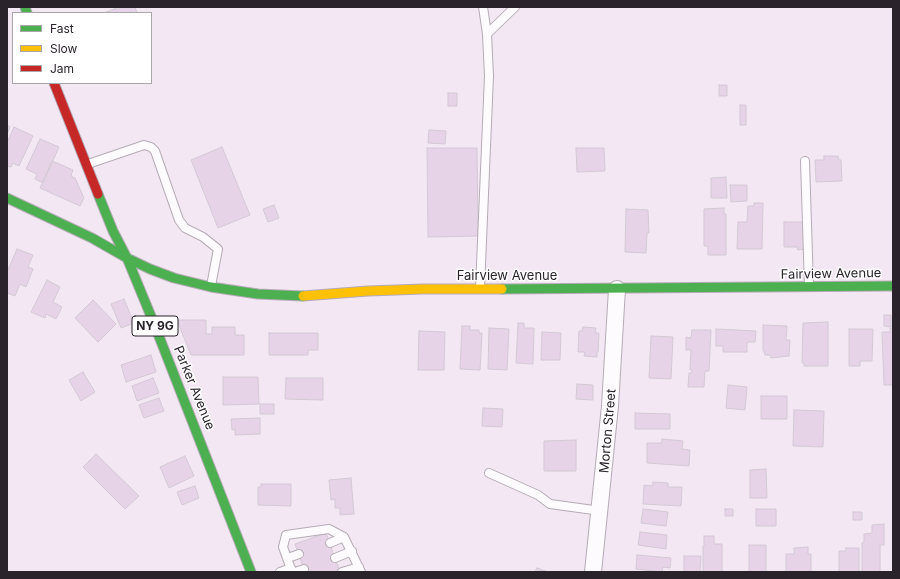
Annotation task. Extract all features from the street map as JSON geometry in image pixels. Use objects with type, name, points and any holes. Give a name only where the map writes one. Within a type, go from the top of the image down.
[{"type":"street","name":"Parker Avenue","points":[[54,84],[112,231],[127,258],[193,419],[251,572]]},
{"type":"street","name":"Fairview Avenue","points":[[7,198],[92,238],[150,269],[174,278],[211,287],[258,294],[299,296],[393,290],[809,288],[893,286]]},
{"type":"street","name":"Morton Street","points":[[593,572],[610,406],[617,289]]},
{"type":"lane","points":[[480,289],[489,76],[487,34],[483,7]]},
{"type":"lane","points":[[487,34],[515,7]]},
{"type":"lane","points":[[86,165],[144,145],[151,147],[155,151],[179,220],[185,228],[203,237],[218,249],[211,287]]},
{"type":"lane","points":[[805,161],[809,288]]},
{"type":"lane","points":[[488,473],[538,495],[550,504],[600,511]]},
{"type":"lane","points":[[293,571],[283,547],[286,536],[329,529],[344,537],[360,569],[342,572]]},
{"type":"lane","points":[[330,543],[344,537]]},
{"type":"lane","points":[[335,558],[352,551]]},
{"type":"lane","points":[[288,558],[299,554]]},
{"type":"lane","points":[[280,572],[304,569]]},
{"type":"building","points":[[119,7],[135,7],[137,12],[106,12]]},
{"type":"building","points":[[719,85],[727,85],[727,96],[719,96]]},
{"type":"building","points":[[448,93],[457,93],[457,106],[448,106]]},
{"type":"building","points":[[740,105],[746,105],[746,125],[740,125]]},
{"type":"building","points":[[7,125],[10,127],[7,134]]},
{"type":"building","points":[[14,127],[33,136],[19,166],[13,163],[11,167],[7,166],[7,143]]},
{"type":"building","points":[[429,130],[446,131],[445,144],[428,143]]},
{"type":"building","points":[[40,139],[59,147],[43,183],[35,179],[37,174],[26,169]]},
{"type":"building","points":[[222,147],[250,215],[218,228],[191,160]]},
{"type":"building","points":[[427,148],[477,148],[478,236],[428,237]]},
{"type":"building","points":[[576,148],[604,148],[605,171],[577,172]]},
{"type":"building","points":[[824,156],[838,156],[839,160],[841,160],[842,181],[816,182],[815,160],[824,160]]},
{"type":"building","points":[[52,161],[73,170],[71,176],[75,178],[84,198],[80,206],[40,188]]},
{"type":"building","points":[[726,177],[727,198],[711,198],[711,178]]},
{"type":"building","points":[[730,185],[747,185],[747,201],[731,202]]},
{"type":"building","points":[[754,203],[763,203],[762,249],[737,249],[738,222],[747,222],[748,206],[754,206]]},
{"type":"building","points":[[274,205],[279,218],[268,222],[263,209]]},
{"type":"building","points":[[724,208],[724,214],[726,214],[726,255],[708,255],[708,246],[704,246],[704,209]]},
{"type":"building","points":[[626,209],[648,210],[649,233],[647,233],[646,253],[625,252]]},
{"type":"building","points":[[784,222],[805,222],[806,249],[798,250],[797,247],[784,247]]},
{"type":"building","points":[[17,249],[33,255],[28,267],[33,269],[26,287],[20,284],[15,296],[7,293],[7,272]]},
{"type":"building","points":[[47,280],[60,287],[53,302],[62,307],[56,319],[46,314],[45,318],[31,312]]},
{"type":"building","points":[[124,299],[134,323],[121,328],[111,304]]},
{"type":"building","points":[[93,300],[116,324],[98,342],[75,318]]},
{"type":"building","points":[[884,315],[891,315],[891,327],[884,326]]},
{"type":"building","points":[[177,320],[206,320],[206,334],[212,334],[212,327],[235,327],[235,335],[244,335],[244,355],[191,355]]},
{"type":"building","points":[[828,322],[828,366],[804,366],[804,363],[802,363],[803,323]]},
{"type":"building","points":[[518,323],[524,323],[524,328],[534,328],[533,364],[516,363]]},
{"type":"building","points":[[763,325],[787,326],[786,340],[790,340],[789,356],[771,358],[770,355],[765,355],[763,351]]},
{"type":"building","points":[[462,326],[470,326],[470,330],[479,330],[479,333],[482,333],[480,370],[460,369]]},
{"type":"building","points":[[583,327],[596,328],[595,333],[599,333],[597,357],[584,356],[585,352],[578,352],[579,331],[582,331]]},
{"type":"building","points":[[489,328],[509,329],[507,370],[488,369]]},
{"type":"building","points":[[890,328],[893,328],[893,385],[884,385],[882,332],[890,332]]},
{"type":"building","points":[[716,329],[756,331],[755,342],[747,342],[747,352],[723,352],[723,346],[716,346]]},
{"type":"building","points":[[849,329],[873,329],[872,361],[860,361],[860,366],[849,366]]},
{"type":"building","points":[[692,330],[711,330],[709,371],[705,371],[704,387],[688,387],[689,373],[692,373],[692,370],[690,370],[691,350],[686,350],[686,337],[691,338]]},
{"type":"building","points":[[419,331],[445,332],[444,370],[418,370]]},
{"type":"building","points":[[542,332],[561,333],[560,360],[541,360]]},
{"type":"building","points":[[269,333],[318,333],[318,350],[308,350],[308,355],[269,355]]},
{"type":"building","points":[[651,336],[673,337],[671,379],[649,378]]},
{"type":"building","points":[[151,355],[156,372],[126,382],[121,365]]},
{"type":"building","points":[[83,372],[95,392],[81,401],[69,380]]},
{"type":"building","points":[[223,377],[258,377],[259,404],[223,405]]},
{"type":"building","points":[[153,378],[159,393],[137,401],[132,386]]},
{"type":"building","points":[[286,378],[323,378],[323,400],[285,399]]},
{"type":"building","points":[[577,384],[593,385],[593,400],[576,399]]},
{"type":"building","points":[[728,385],[747,387],[745,410],[726,408]]},
{"type":"building","points":[[761,396],[787,396],[787,419],[761,419]]},
{"type":"building","points":[[159,398],[164,411],[144,418],[139,405]]},
{"type":"building","points":[[260,404],[274,404],[274,414],[260,414]]},
{"type":"building","points":[[483,408],[503,409],[502,427],[482,426]]},
{"type":"building","points":[[794,410],[824,411],[823,447],[793,446]]},
{"type":"building","points":[[635,413],[670,414],[670,429],[635,429]]},
{"type":"building","points":[[260,418],[260,434],[235,435],[235,429],[232,430],[231,419]]},
{"type":"building","points":[[662,439],[683,441],[682,449],[690,450],[689,466],[647,463],[647,443],[662,443]]},
{"type":"building","points":[[576,440],[576,471],[544,471],[544,441]]},
{"type":"building","points":[[96,454],[139,496],[125,509],[83,467]]},
{"type":"building","points":[[185,456],[194,476],[169,488],[160,467]]},
{"type":"building","points":[[766,469],[767,498],[750,498],[750,470]]},
{"type":"building","points":[[351,478],[354,514],[340,515],[340,508],[335,508],[335,499],[331,500],[329,480]]},
{"type":"building","points":[[653,482],[668,483],[668,487],[682,487],[681,506],[643,504],[644,485],[653,486]]},
{"type":"building","points":[[261,484],[291,484],[291,506],[258,505],[258,487],[261,487]]},
{"type":"building","points":[[195,486],[199,498],[182,505],[177,492]]},
{"type":"building","points":[[643,509],[668,512],[666,526],[641,523]]},
{"type":"building","points":[[725,509],[733,509],[733,516],[725,516]]},
{"type":"building","points":[[756,509],[776,509],[776,526],[756,526]]},
{"type":"building","points":[[853,512],[862,512],[862,520],[853,520]]},
{"type":"building","points":[[884,524],[884,545],[880,545],[880,572],[862,572],[862,543],[864,542],[864,534],[872,533],[872,525]]},
{"type":"building","points":[[640,532],[667,535],[666,549],[638,545]]},
{"type":"building","points":[[326,533],[340,572],[305,572],[295,544]]},
{"type":"building","points":[[704,536],[714,536],[714,544],[722,544],[722,572],[703,572]]},
{"type":"building","points":[[749,545],[766,545],[766,572],[749,572]]},
{"type":"building","points":[[808,547],[808,554],[811,554],[811,572],[786,572],[786,554],[794,554],[794,548]]},
{"type":"building","points":[[846,548],[859,548],[859,572],[839,572],[839,551],[846,551]]},
{"type":"building","points":[[637,555],[671,558],[670,568],[663,567],[662,572],[636,569]]},
{"type":"building","points":[[684,556],[701,556],[700,572],[684,572]]},
{"type":"building","points":[[537,568],[548,572],[535,572]]},
{"type":"traffic: fast","points":[[25,7],[27,12]]},
{"type":"traffic: fast","points":[[98,194],[153,321],[251,572]]},
{"type":"traffic: fast","points":[[7,198],[92,238],[127,258],[174,278],[211,287],[258,294],[303,296]]},
{"type":"traffic: fast","points":[[502,289],[893,286]]},
{"type":"traffic: slow","points":[[303,296],[368,291],[423,289],[502,289]]},
{"type":"traffic: jam","points":[[54,84],[98,194]]}]
